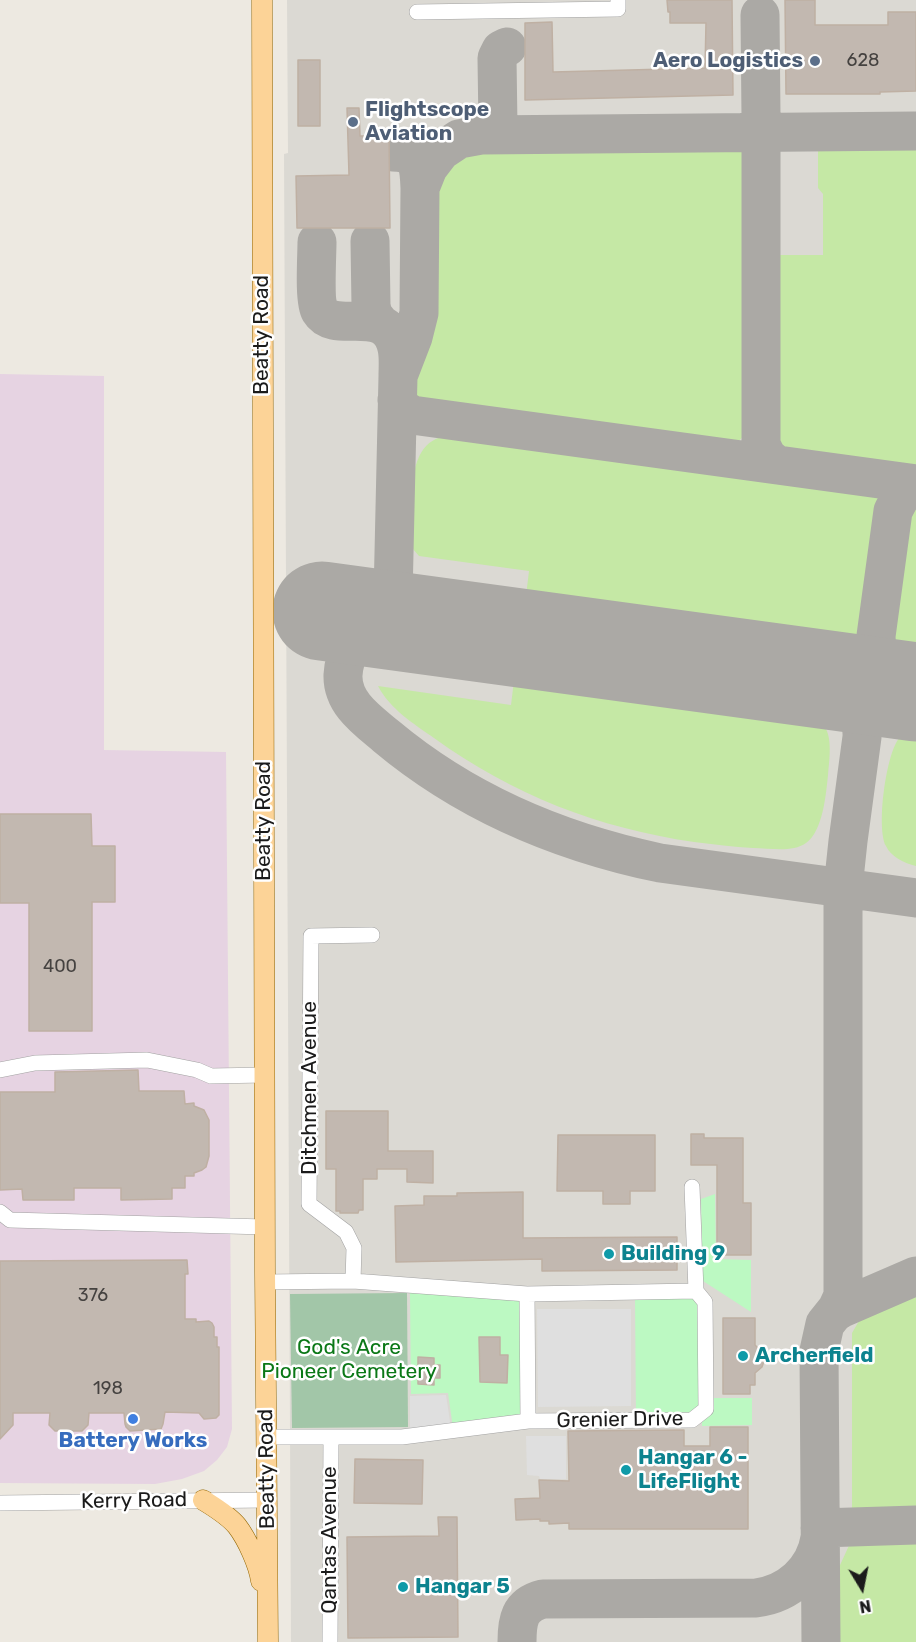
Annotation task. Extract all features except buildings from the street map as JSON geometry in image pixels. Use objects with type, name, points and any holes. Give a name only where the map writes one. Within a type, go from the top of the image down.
[{"type":"main road","name":"Beatty Road","points":[[262,0],[268,1637]]},
{"type":"main road","points":[[203,1500],[236,1525],[260,1569],[268,1637]]},
{"type":"street","points":[[417,12],[618,9],[618,0]]},
{"type":"street","name":"Ditchmen Avenue","points":[[353,1281],[354,1248],[346,1232],[309,1204],[311,936],[372,935]]},
{"type":"street","points":[[0,1070],[34,1063],[147,1060],[197,1070],[211,1076],[265,1076]]},
{"type":"street","points":[[265,1282],[353,1281],[527,1294],[696,1291],[692,1187]]},
{"type":"street","points":[[0,1212],[10,1220],[265,1227]]},
{"type":"street","name":"Grenier Drive","points":[[266,1437],[402,1437],[528,1421],[692,1420],[706,1409],[705,1302],[696,1291]]},
{"type":"street","points":[[527,1294],[528,1421]]},
{"type":"street","name":"Qantas Avenue","points":[[330,1642],[331,1437]]},
{"type":"street","name":"Kerry Road","points":[[0,1503],[267,1500]]},
{"type":"shaded area","points":[[287,0],[916,0],[916,1642],[291,1642],[284,154],[288,153]]},
{"type":"shaded area","points":[[0,374],[104,376],[104,750],[226,752],[232,1429],[227,1447],[204,1471],[182,1479],[155,1484],[0,1483]]},
{"type":"shaded area","points":[[537,1309],[631,1309],[631,1406],[538,1407]]},
{"type":"shaded area","points":[[446,1395],[451,1428],[410,1433],[410,1396]]},
{"type":"shaded area","points":[[526,1436],[566,1436],[566,1479],[540,1479],[539,1476],[527,1475]]},
{"type":"green space","points":[[916,141],[916,473],[785,456],[776,449],[772,425],[772,255],[823,255],[823,194],[818,188],[818,142]]},
{"type":"green space","points":[[739,142],[750,154],[749,413],[746,432],[741,439],[732,445],[417,406],[412,374],[414,357],[428,319],[430,296],[429,188],[436,172],[445,160],[458,150],[476,145]]},
{"type":"green space","points":[[468,433],[874,489],[879,497],[880,511],[864,626],[860,638],[852,648],[525,604],[529,571],[419,556],[413,549],[414,472],[417,461],[421,452],[432,441],[448,435]]},
{"type":"green space","points":[[916,497],[916,657],[896,653],[890,641],[906,517],[911,502]]},
{"type":"green space","points":[[515,672],[806,713],[824,726],[829,736],[825,802],[816,830],[806,843],[794,848],[753,848],[659,836],[590,818],[526,792],[464,758],[403,715],[389,702],[378,686],[511,705]]},
{"type":"green space","points":[[915,727],[916,866],[898,859],[888,850],[883,837],[882,823],[884,790],[890,758],[900,737],[913,733]]},
{"type":"green space","points":[[715,1194],[716,1259],[751,1260],[751,1312],[703,1281],[701,1199]]},
{"type":"green space","points":[[916,1291],[916,1642],[835,1642],[835,1576],[852,1539],[852,1333],[863,1314]]},
{"type":"green space","name":"God's Acre Pioneer Cemetery","points":[[407,1293],[408,1427],[292,1428],[290,1294]]},
{"type":"green space","points":[[410,1293],[524,1299],[524,1418],[453,1428],[448,1393],[411,1394]]},
{"type":"green space","points":[[635,1296],[694,1296],[701,1305],[703,1408],[691,1417],[636,1417]]},
{"type":"green space","points":[[710,1398],[752,1398],[752,1425],[702,1426],[702,1417]]},
{"type":"taxiway","points":[[760,15],[761,117],[766,127],[776,132]]},
{"type":"taxiway","points":[[505,134],[498,127],[497,58],[501,50],[507,47]]},
{"type":"taxiway","points":[[916,131],[481,135],[459,139],[441,151],[428,168],[420,188],[419,313],[413,337],[398,376],[393,597],[381,619],[350,651],[345,661],[343,675],[347,694],[357,710],[417,760],[481,800],[550,831],[586,844],[660,863],[916,898]]},
{"type":"taxiway","points":[[745,132],[756,137],[761,148],[761,445],[767,457],[777,465]]},
{"type":"taxiway","points":[[392,152],[408,155],[416,162],[420,188]]},
{"type":"taxiway","points":[[370,241],[371,306],[373,315],[381,325]]},
{"type":"taxiway","points":[[317,242],[316,288],[320,311],[327,318],[337,321],[372,322],[383,326],[391,334],[397,348],[398,376]]},
{"type":"taxiway","points":[[397,400],[401,408],[412,415],[916,484]]},
{"type":"taxiway","points":[[916,487],[901,496],[893,511],[876,636],[879,654],[887,670],[899,681],[916,689]]},
{"type":"taxiway","points":[[435,624],[388,618],[379,605],[363,595],[355,596],[342,604],[338,620],[346,636],[363,639],[376,638],[406,625],[539,640]]},
{"type":"taxiway","points":[[686,661],[825,682],[841,691],[853,703],[862,728],[843,888],[843,1296],[837,1309],[825,1324],[819,1351],[821,1642]]},
{"type":"taxiway","points":[[834,1313],[916,1276]]},
{"type":"taxiway","points":[[820,1528],[916,1525]]},
{"type":"taxiway","points":[[517,1642],[519,1621],[524,1610],[529,1605],[543,1599],[756,1598],[768,1596],[779,1592],[798,1579],[812,1561],[820,1538]]},
{"type":"runway","points":[[322,611],[916,692]]},
{"type":"place","name":"Aero Logistics","points":[[815,61]]},
{"type":"place","name":"Flightscope Aviation","points":[[353,122]]},
{"type":"place","name":"Building 9","points":[[609,1254]]},
{"type":"place","name":"Archerfield","points":[[743,1356]]},
{"type":"place","name":"Battery Works","points":[[133,1419]]},
{"type":"place","name":"Hangar 6 - LifeFlight","points":[[626,1470]]},
{"type":"place","name":"Hangar 5","points":[[403,1587]]}]
